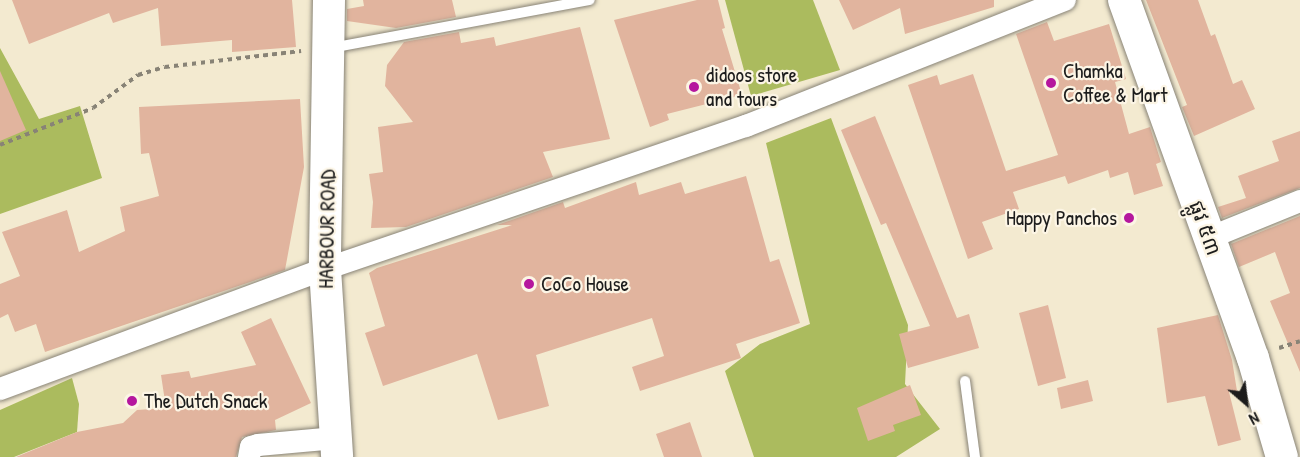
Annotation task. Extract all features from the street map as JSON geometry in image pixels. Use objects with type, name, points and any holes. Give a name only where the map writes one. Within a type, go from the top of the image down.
[{"type":"street","name":"HARBOUR ROAD","points":[[329,0],[331,48],[325,269],[337,447]]},
{"type":"street","points":[[0,388],[325,269],[746,126],[1065,0]]},
{"type":"street","name":"ផ្លូវ ៥៣","points":[[1124,0],[1253,358],[1282,457]]},
{"type":"street","points":[[1209,238],[1300,201]]},
{"type":"street","points":[[249,457],[251,447],[258,445],[337,447]]},
{"type":"lane","points":[[331,48],[590,0]]},
{"type":"lane","points":[[965,381],[975,457]]},
{"type":"path","points":[[0,145],[93,108],[138,75],[165,67],[331,48]]},
{"type":"green space","points":[[725,0],[813,0],[840,70],[751,96]]},
{"type":"green space","points":[[0,48],[39,119],[80,106],[102,178],[0,214]]},
{"type":"green space","points":[[831,118],[908,325],[905,384],[940,429],[896,457],[754,457],[725,371],[760,344],[810,324],[766,143]]},
{"type":"green space","points":[[72,378],[79,404],[77,432],[14,457],[0,457],[0,410]]},
{"type":"building","points":[[12,0],[292,0],[296,47],[232,52],[232,40],[161,46],[158,8],[113,23],[109,13],[29,44]]},
{"type":"building","points":[[363,0],[452,0],[456,17],[396,28],[347,21],[347,9],[364,6]]},
{"type":"building","points":[[697,0],[718,0],[725,28],[722,29],[742,95],[667,114],[669,120],[650,127],[614,20]]},
{"type":"building","points":[[839,0],[994,0],[994,7],[905,34],[900,8],[853,30]]},
{"type":"building","points":[[1146,0],[1198,0],[1211,36],[1215,34],[1233,84],[1242,80],[1255,109],[1194,136],[1182,107],[1187,105]]},
{"type":"building","points":[[1047,22],[1054,41],[1109,24],[1126,79],[1115,82],[1129,134],[1150,127],[1161,162],[1156,164],[1163,186],[1134,195],[1128,172],[1110,178],[1108,170],[1068,184],[1065,176],[1013,192],[1019,209],[982,222],[993,249],[968,259],[908,85],[937,75],[940,85],[973,74],[1006,171],[1058,155],[1016,34]]},
{"type":"building","points":[[580,27],[610,139],[543,152],[553,177],[406,227],[371,228],[373,202],[369,174],[383,172],[378,127],[413,122],[385,86],[387,65],[404,42],[459,32],[461,43],[494,37],[496,46]]},
{"type":"building","points":[[0,71],[26,130],[0,141]]},
{"type":"building","points":[[300,99],[304,167],[285,270],[45,352],[36,324],[15,332],[8,314],[0,318],[0,284],[20,276],[2,232],[67,210],[79,252],[125,231],[120,207],[159,196],[149,153],[141,154],[139,107]]},
{"type":"building","points":[[875,116],[957,318],[969,314],[979,348],[908,368],[899,334],[930,326],[886,223],[881,225],[841,130]]},
{"type":"building","points":[[1300,131],[1300,188],[1222,218],[1218,207],[1246,198],[1238,176],[1279,161],[1272,141]]},
{"type":"building","points":[[746,176],[770,262],[779,259],[800,323],[736,344],[741,358],[640,391],[632,367],[664,356],[652,318],[536,355],[549,406],[498,420],[477,354],[383,386],[365,333],[385,326],[369,273],[377,268],[512,225],[497,225],[563,202],[565,208],[636,182],[639,195],[681,182],[685,194]]},
{"type":"building","points":[[1300,216],[1300,372],[1270,301],[1290,293],[1275,252],[1239,267],[1231,244]]},
{"type":"building","points":[[1048,305],[1066,378],[1038,386],[1019,313]]},
{"type":"building","points":[[1218,315],[1232,360],[1237,391],[1229,392],[1241,440],[1218,446],[1205,396],[1167,403],[1157,328]]},
{"type":"building","points":[[271,318],[311,403],[275,420],[276,430],[242,437],[236,457],[16,457],[77,432],[123,423],[137,410],[166,408],[161,375],[189,371],[191,378],[256,365],[241,332]]},
{"type":"building","points":[[1088,380],[1093,401],[1061,409],[1057,388]]},
{"type":"building","points":[[910,385],[921,415],[893,425],[895,431],[868,441],[857,408]]},
{"type":"building","points":[[690,422],[702,457],[664,457],[656,434]]},
{"type":"place","name":"Chamka Coffee & Mart","points":[[1051,83]]},
{"type":"place","name":"didoos store and tours","points":[[694,87]]},
{"type":"place","name":"Happy Panchos","points":[[1129,218]]},
{"type":"place","name":"CoCo House","points":[[529,284]]},
{"type":"place","name":"The Dutch Snack","points":[[132,401]]}]
